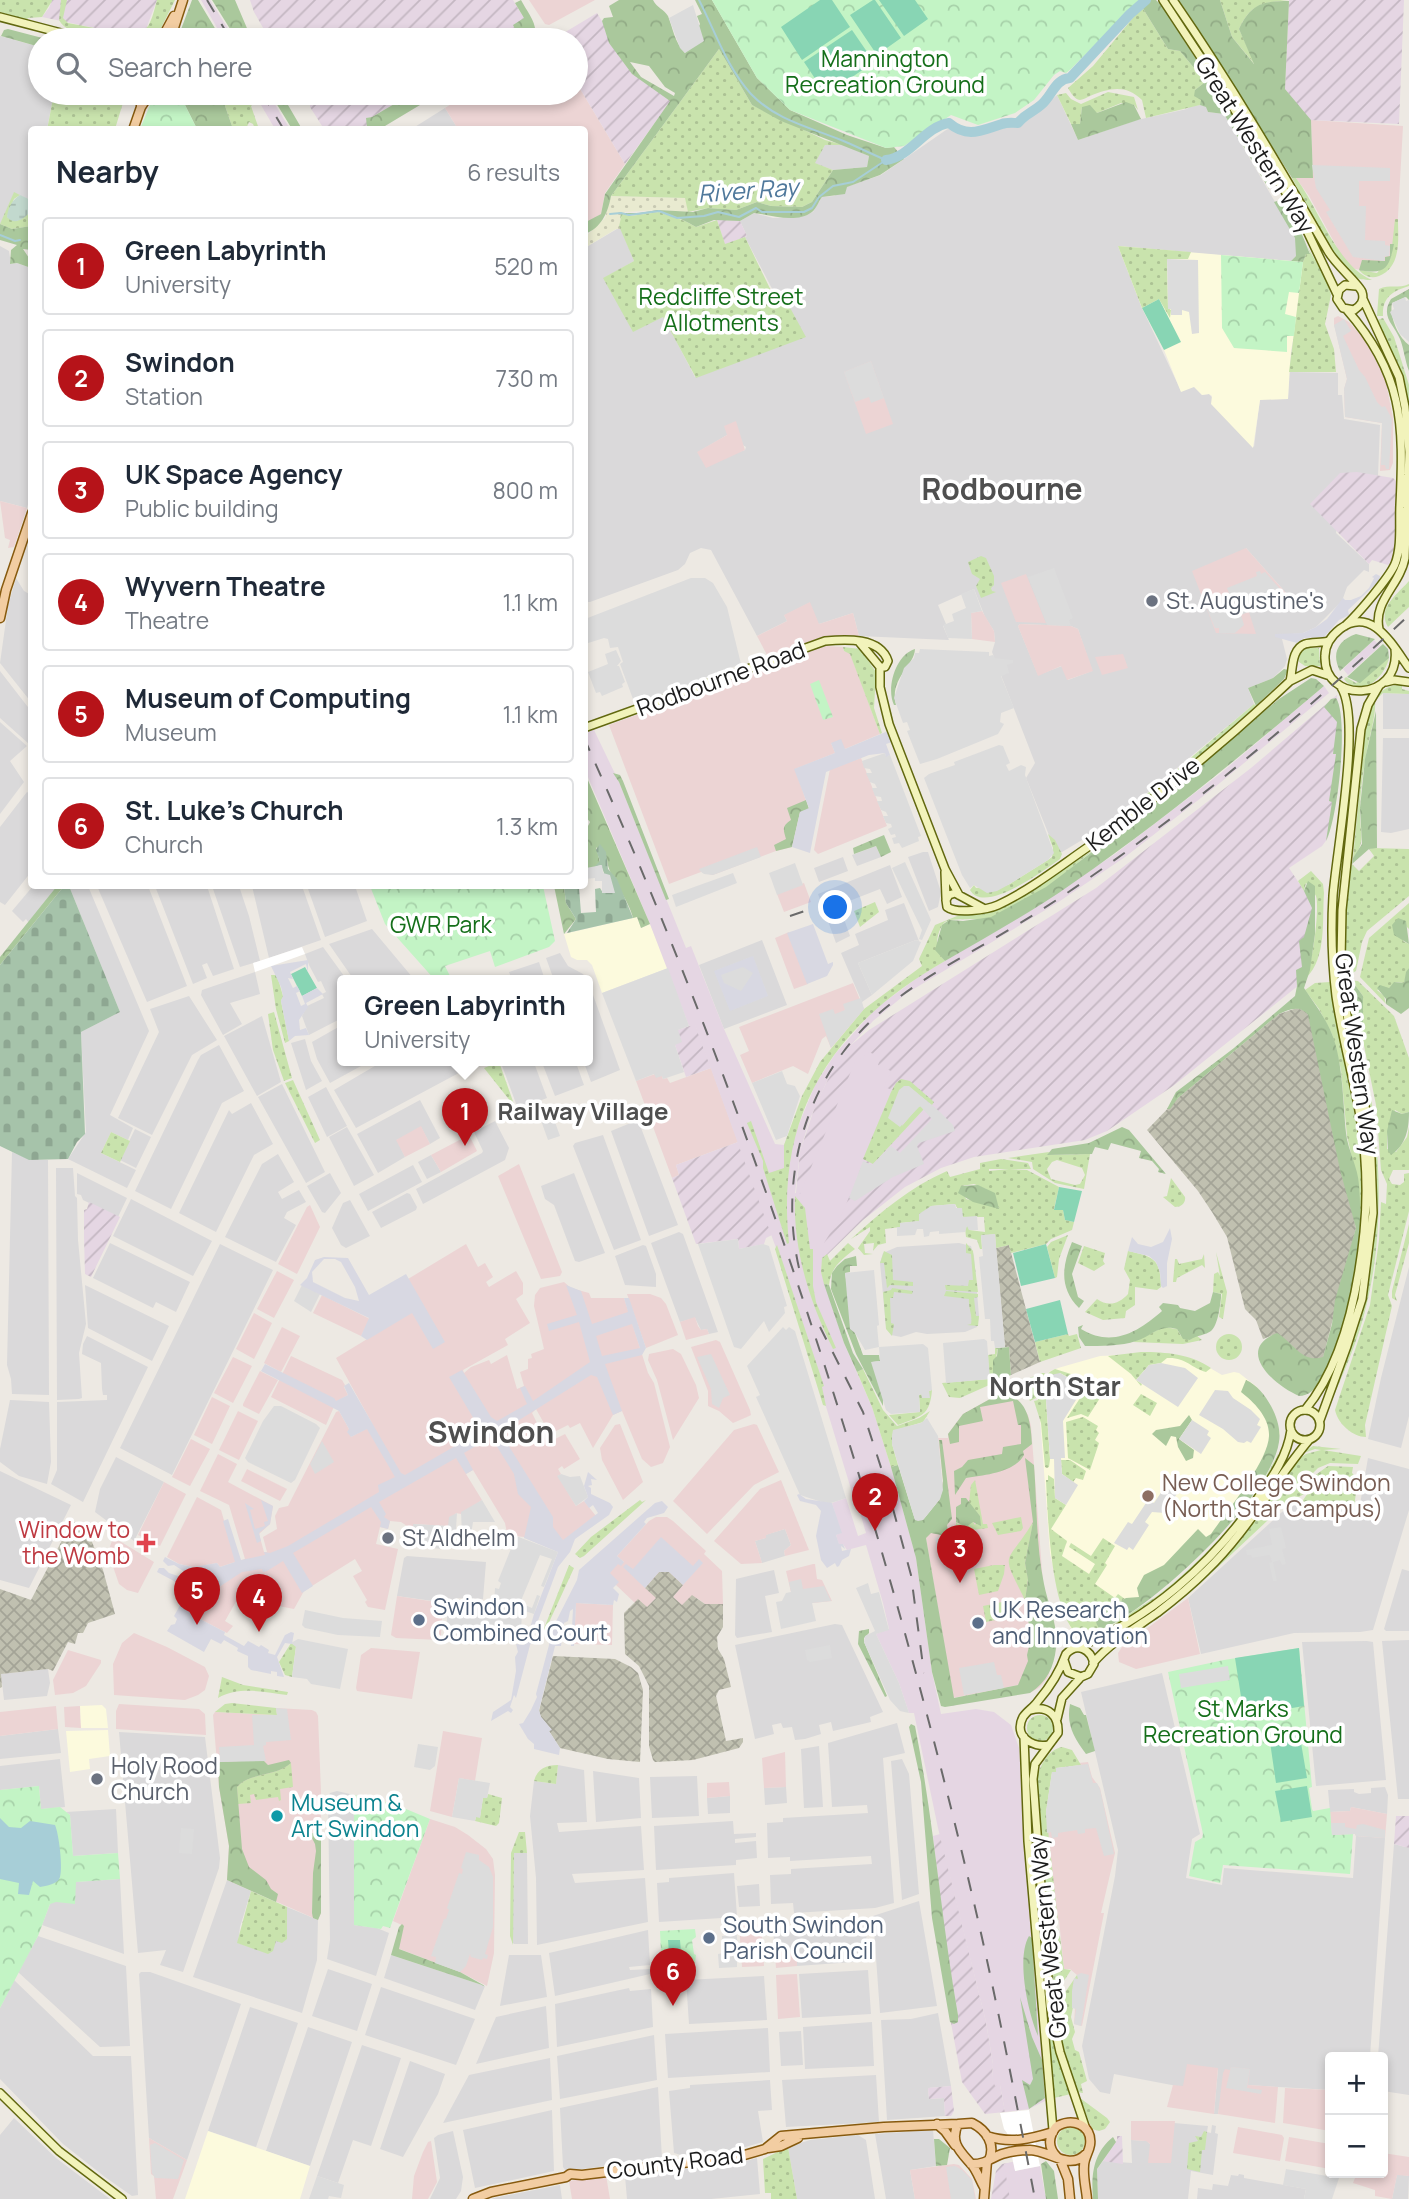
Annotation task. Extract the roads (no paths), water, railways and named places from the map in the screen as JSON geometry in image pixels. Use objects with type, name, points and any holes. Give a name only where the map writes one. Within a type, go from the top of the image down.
[{"type":"main road","name":"Great Western Way","points":[[1163,0],[1299,214],[1338,295]]},
{"type":"main road","name":"Great Western Way","points":[[1173,0],[1278,163],[1332,258],[1356,285]]},
{"type":"main road","points":[[168,28],[182,3]]},
{"type":"main road","points":[[174,28],[182,3]]},
{"type":"main road","points":[[0,17],[42,28]]},
{"type":"main road","points":[[134,126],[141,107]]},
{"type":"main road","points":[[1290,681],[1298,649],[1303,645],[1328,641],[1345,626],[1384,581],[1396,562],[1399,546],[1399,411],[1389,372],[1372,341],[1339,304],[1338,295],[1345,285],[1356,285],[1361,291],[1399,377],[1408,428],[1405,558],[1401,574],[1378,610],[1379,629]]},
{"type":"main road","points":[[1346,310],[1357,308],[1363,298]]},
{"type":"main road","points":[[0,618],[6,590],[28,531]]},
{"type":"main road","points":[[1345,626],[1364,622],[1379,629],[1409,668]]},
{"type":"main road","points":[[1328,641],[1325,659],[1330,676],[1341,687],[1359,691],[1394,680],[1409,682]]},
{"type":"main road","name":"Rodbourne Road","points":[[588,727],[822,642],[872,643],[882,650]]},
{"type":"main road","points":[[860,643],[883,666]]},
{"type":"main road","points":[[1382,685],[1393,669],[1395,649]]},
{"type":"main road","points":[[872,657],[874,652],[882,650],[887,658],[883,666],[882,695],[889,724],[945,869],[961,896],[963,902],[959,909],[953,911],[948,908],[946,899],[945,869]]},
{"type":"main road","name":"Kemble Drive","points":[[959,909],[975,910],[997,905],[1027,889],[1129,818],[1195,765],[1290,681],[1312,670],[1330,676]]},
{"type":"main road","name":"Great Western Way","points":[[1320,1420],[1357,1316],[1372,1225],[1374,1181],[1370,1131],[1346,1010],[1340,944],[1361,729],[1367,705],[1382,685]]},
{"type":"main road","name":"Great Western Way","points":[[1305,1410],[1325,1379],[1342,1336],[1354,1294],[1364,1228],[1365,1166],[1362,1131],[1336,998],[1333,944],[1334,885],[1348,747],[1348,700],[1341,687]]},
{"type":"main road","points":[[946,899],[952,893],[984,908]]},
{"type":"main road","points":[[1305,1410],[1313,1412],[1320,1420],[1318,1433],[1294,1458],[1252,1519],[1219,1559],[1176,1598],[1117,1640],[1093,1663],[1090,1672],[1081,1677],[1062,1698],[1057,1720],[1058,1733],[1049,1745],[1035,1745],[1024,1737],[1021,1722],[1047,1690],[1067,1652],[1112,1633],[1150,1608],[1211,1556],[1246,1515],[1275,1472],[1285,1455],[1293,1417],[1305,1410]]},
{"type":"main road","points":[[1291,1430],[1297,1438],[1309,1440]]},
{"type":"main road","points":[[1078,1647],[1090,1654],[1093,1663]]},
{"type":"main road","points":[[1064,1660],[1068,1672],[1081,1677]]},
{"type":"main road","points":[[1031,1710],[1047,1710],[1057,1720]]},
{"type":"main road","name":"Great Western Way","points":[[1024,1737],[1028,1841],[1053,2131]]},
{"type":"main road","name":"Great Western Way","points":[[1049,1745],[1035,1764],[1033,1779],[1049,1993],[1058,2043],[1087,2131]]},
{"type":"main road","points":[[0,2093],[59,2151],[120,2198],[129,2199]]},
{"type":"main road","points":[[957,2147],[954,2134],[958,2124],[972,2123],[987,2136],[1005,2141],[1053,2131],[1064,2123],[1081,2124],[1090,2140],[1084,2168],[1087,2199]]},
{"type":"main road","points":[[937,2124],[945,2130],[962,2156],[971,2164],[984,2187]]},
{"type":"main road","name":"County Road","points":[[768,2148],[781,2136],[958,2124]]},
{"type":"main road","points":[[1053,2131],[1050,2145],[1067,2176],[1070,2199]]},
{"type":"main road","name":"County Road","points":[[474,2199],[497,2191],[566,2178],[571,2180],[582,2175],[734,2157],[780,2146],[804,2135]]},
{"type":"main road","points":[[984,2199],[988,2161],[992,2150],[987,2136]]},
{"type":"main road","points":[[971,2164],[1023,2151],[1040,2151],[1076,2161],[1086,2154]]},
{"type":"water","points":[[0,1818],[9,1827],[21,1828],[30,1821],[55,1825],[61,1866],[57,1881],[40,1887],[33,1881],[29,1895],[18,1894],[19,1883],[0,1879]]},
{"type":"waterway","name":"River Ray","points":[[610,214],[629,215],[659,211],[677,218],[718,212],[739,217],[756,208],[762,212],[804,212],[812,208],[819,197],[833,186],[853,182],[886,160],[793,122],[761,103],[735,73],[699,0]]},
{"type":"waterway","name":"River Ray","points":[[886,160],[903,154],[932,130],[949,123],[969,132],[1006,123],[1018,123],[1041,105],[1061,81],[1070,78],[1146,0]]},
{"type":"waterway","name":"River Ray","points":[[0,235],[15,241],[20,240]]},
{"type":"railway","points":[[207,0],[224,28]]},
{"type":"railway","points":[[269,105],[282,126]]},
{"type":"railway","points":[[799,1268],[792,1211],[797,1155],[815,1101],[828,1075],[859,1033],[876,1016],[914,987],[1055,901],[1173,817],[1293,719],[1409,615]]},
{"type":"railway","points":[[588,747],[704,1025],[759,1172],[810,1319],[857,1468],[901,1618],[978,1920],[1035,2199]]},
{"type":"railway","points":[[790,916],[808,910]]},
{"type":"railway","points":[[820,1327],[863,1412],[886,1483],[911,1575],[924,1673]]},
{"type":"place","name":"St. Augustine's","points":[[1152,601]]},
{"type":"place","name":"Green Labyrinth","points":[[465,1146]]},
{"type":"place","name":"New College Swindon (North Star Campus)","points":[[1148,1496]]},
{"type":"place","name":"Swindon","points":[[875,1531]]},
{"type":"place","name":"St Aldhelm","points":[[388,1538]]},
{"type":"place","name":"Window to the Womb","points":[[146,1543]]},
{"type":"place","name":"UK Space Agency","points":[[960,1583]]},
{"type":"place","name":"Swindon Combined Court","points":[[419,1620]]},
{"type":"place","name":"UK Research and Innovation","points":[[978,1623]]},
{"type":"place","name":"Museum of Computing","points":[[197,1625]]},
{"type":"place","name":"Wyvern Theatre","points":[[259,1632]]},
{"type":"place","name":"Holy Rood Church","points":[[97,1779]]},
{"type":"place","name":"Museum & Art Swindon","points":[[277,1816]]},
{"type":"place","name":"South Swindon Parish Council","points":[[709,1938]]},
{"type":"place","name":"St. Luke's Church","points":[[673,2006]]},
{"type":"district","name":"Rodbourne","points":[[1002,490]]},
{"type":"district","name":"Railway Village","points":[[583,1112]]},
{"type":"district","name":"North Star","points":[[1055,1387]]},
{"type":"district","name":"Swindon","points":[[491,1433]]},
{"type":"park label","name":"Mannington Recreation Ground","points":[[885,72]]},
{"type":"park label","name":"Redcliffe Street Allotments","points":[[721,310]]},
{"type":"park label","name":"GWR Park","points":[[441,925]]},
{"type":"park label","name":"St Marks Recreation Ground","points":[[1243,1722]]}]
